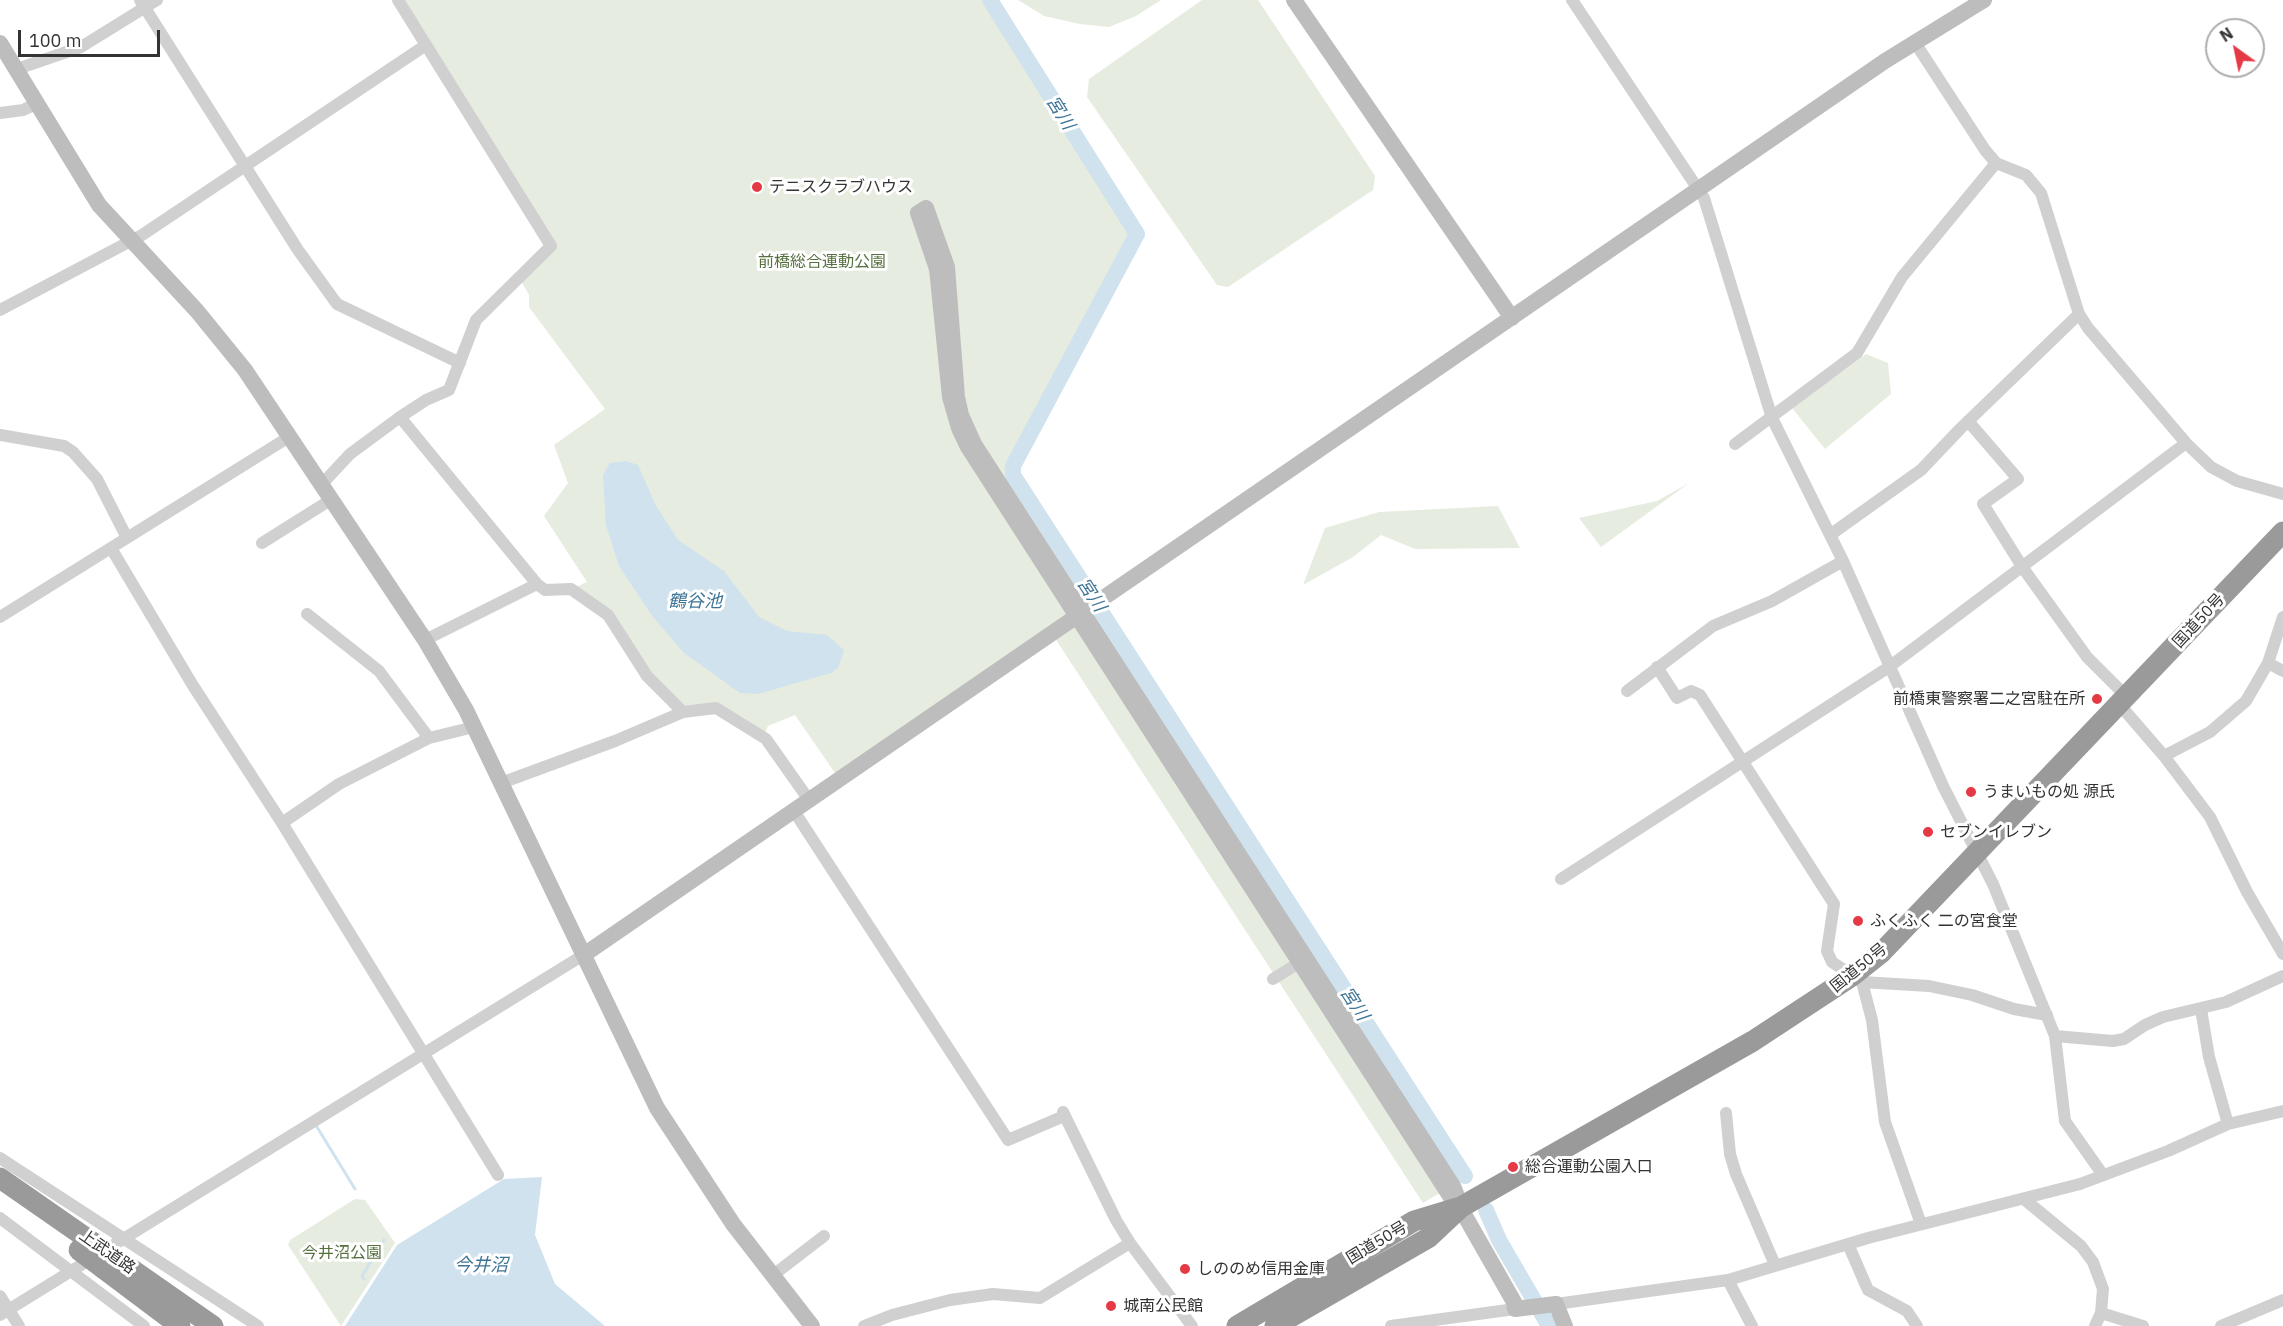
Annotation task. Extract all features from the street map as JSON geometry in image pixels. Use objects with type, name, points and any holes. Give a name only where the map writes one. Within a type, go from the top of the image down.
[{"type":"highway","name":"国道50号","points":[[1237,1326],[1414,1221],[1461,1207],[1753,1041],[1857,979],[2283,532]]},
{"type":"highway","name":"上武道路","points":[[0,1178],[110,1263],[213,1326]]},
{"type":"highway","name":"上武道路","points":[[0,1196],[86,1246]]},
{"type":"highway","name":"国道50号","points":[[1275,1326],[1428,1238],[1461,1207]]},
{"type":"highway","name":"上武道路","points":[[110,1263],[180,1326]]},
{"type":"street","points":[[17,69],[81,47],[142,4],[157,0]]},
{"type":"street","points":[[322,484],[350,454],[399,417],[449,390],[476,320],[551,246],[398,0]]},
{"type":"street","points":[[1294,0],[1512,318]]},
{"type":"street","points":[[1572,0],[1700,189],[1772,418],[1843,561],[1975,853],[1993,884],[2055,1036],[2065,1121],[2103,1175]]},
{"type":"street","points":[[4,1312],[585,954],[1914,41],[1984,0]]},
{"type":"street","points":[[142,4],[298,250],[337,304],[460,363]]},
{"type":"street","points":[[1914,41],[1996,163],[2026,175],[2041,193],[2079,314],[2088,328],[2186,442],[2211,467],[2228,477],[2283,494]]},
{"type":"street","points":[[0,43],[99,205],[197,311],[245,370],[425,640],[474,728],[657,1107],[734,1224],[812,1326]]},
{"type":"street","points":[[0,310],[132,240],[426,45]]},
{"type":"street","points":[[0,113],[22,110],[38,103]]},
{"type":"street","points":[[1735,444],[1857,353],[1902,277],[1996,163]]},
{"type":"street","points":[[1087,609],[973,457],[959,428],[950,397],[937,268],[918,213],[927,208],[946,267],[961,415],[983,458],[1087,609],[1303,960],[1453,1186],[1461,1207],[1520,1309]]},
{"type":"street","points":[[1830,535],[1921,470],[1968,421],[2079,314]]},
{"type":"street","points":[[399,417],[537,584],[545,590],[571,589],[608,615],[647,676],[683,712]]},
{"type":"street","points":[[1968,421],[2018,479],[1983,504],[2023,568],[2087,657],[2210,817],[2247,892],[2283,954]]},
{"type":"street","points":[[0,435],[64,446],[74,452],[97,479],[127,538]]},
{"type":"street","points":[[0,617],[289,437]]},
{"type":"street","points":[[1561,879],[1889,667],[2023,568],[2186,442]]},
{"type":"street","points":[[262,543],[332,499]]},
{"type":"street","points":[[111,548],[192,684],[282,823],[498,1175]]},
{"type":"street","points":[[1627,691],[1713,626],[1772,601],[1843,561]]},
{"type":"street","points":[[425,640],[537,584]]},
{"type":"street","points":[[307,614],[379,671],[429,738]]},
{"type":"street","points":[[2164,756],[2210,732],[2240,708],[2253,691],[2268,663],[2283,617]]},
{"type":"street","points":[[2268,663],[2283,671]]},
{"type":"street","points":[[1657,667],[1677,698],[1691,691],[1698,692],[1834,904],[1827,957],[1857,979],[1929,986],[1972,995],[2037,1015],[2047,1015]]},
{"type":"street","points":[[501,783],[615,741],[683,712],[716,708],[766,738],[809,800]]},
{"type":"street","points":[[282,823],[339,784],[429,738],[474,728]]},
{"type":"street","points":[[794,811],[1008,1140],[1064,1114],[1130,1243],[1192,1326]]},
{"type":"street","points":[[1273,979],[1303,960]]},
{"type":"street","points":[[2055,1036],[2113,1041],[2124,1039],[2145,1025],[2163,1017],[2226,1002],[2283,976]]},
{"type":"street","points":[[1857,979],[1872,1020],[1885,1122],[1921,1224]]},
{"type":"street","points":[[2201,1009],[2209,1057],[2228,1124]]},
{"type":"street","points":[[1391,1326],[1728,1280],[1848,1244],[2024,1199],[2103,1175],[2168,1151],[2228,1124],[2283,1111]]},
{"type":"street","points":[[1726,1113],[1730,1154],[1736,1174],[1775,1265]]},
{"type":"street","points":[[0,1158],[258,1326]]},
{"type":"street","points":[[2024,1199],[2088,1253],[2101,1280],[2101,1313],[2095,1326]]},
{"type":"street","points":[[0,1218],[144,1326]]},
{"type":"street","points":[[772,1276],[824,1236]]},
{"type":"street","points":[[864,1326],[892,1315],[950,1300],[993,1294],[1040,1299],[1130,1243]]},
{"type":"street","points":[[1848,1244],[1868,1290],[1907,1311],[1917,1326]]},
{"type":"street","points":[[1728,1280],[1751,1325]]},
{"type":"street","points":[[0,1296],[4,1312],[19,1326]]},
{"type":"street","points":[[2221,1326],[2283,1300]]},
{"type":"street","points":[[1551,1305],[1565,1326]]},
{"type":"street","points":[[2101,1313],[2143,1326]]},
{"type":"green space","name":"前橋総合運動公園","points":[[405,0],[982,0],[1134,233],[1005,474],[1462,1180],[1423,1203],[1049,629],[835,773],[795,715],[768,726],[765,733],[717,706],[687,707],[649,674],[635,653],[576,587],[587,582],[544,516],[568,483],[554,445],[605,409],[529,307],[529,295],[520,279],[551,252]]},
{"type":"green space","points":[[1018,0],[1161,0],[1136,16],[1109,27],[1080,24],[1044,16]]},
{"type":"green space","points":[[1202,0],[1258,0],[1375,176],[1373,190],[1228,287],[1217,285],[1087,97],[1089,79]]},
{"type":"green space","points":[[1866,354],[1888,363],[1891,394],[1825,449],[1792,408]]},
{"type":"green space","points":[[1689,483],[1601,547],[1579,518],[1657,501]]},
{"type":"green space","points":[[1498,506],[1520,548],[1415,549],[1381,535],[1353,557],[1303,585],[1325,528],[1379,512]]},
{"type":"green space","name":"今井沼公園","points":[[355,1199],[365,1200],[395,1243],[341,1326],[288,1245],[290,1240]]},
{"type":"water","name":"鶴谷池","points":[[626,461],[638,465],[655,504],[678,540],[724,571],[759,617],[787,631],[827,635],[844,650],[838,668],[831,673],[758,694],[740,693],[684,653],[653,617],[619,566],[606,525],[603,475],[610,463]]},
{"type":"water","name":"今井沼","points":[[542,1177],[535,1235],[555,1284],[605,1326],[345,1326],[397,1245],[504,1179]]},
{"type":"waterway","name":"宮川","points":[[990,0],[1137,234],[1013,466],[1013,475],[1465,1176]]},
{"type":"waterway","points":[[317,1127],[355,1189]]},
{"type":"waterway","name":"宮川","points":[[1486,1210],[1499,1240],[1549,1326]]},
{"type":"waterway","points":[[364,1279],[362,1276],[384,1240]]},
{"type":"place","name":"テニスクラブハウス","points":[[757,187]]},
{"type":"place","name":"前橋東警察署二之宮駐在所","points":[[2097,699]]},
{"type":"place","name":"うまいもの処 源氏","points":[[1971,792]]},
{"type":"place","name":"セブンイレブン","points":[[1928,832]]},
{"type":"place","name":"ふくふく 二の宮食堂","points":[[1858,921]]},
{"type":"place","name":"総合運動公園入口","points":[[1513,1167]]},
{"type":"place","name":"しののめ信用金庫","points":[[1185,1269]]},
{"type":"place","name":"城南公民館","points":[[1111,1306]]}]
